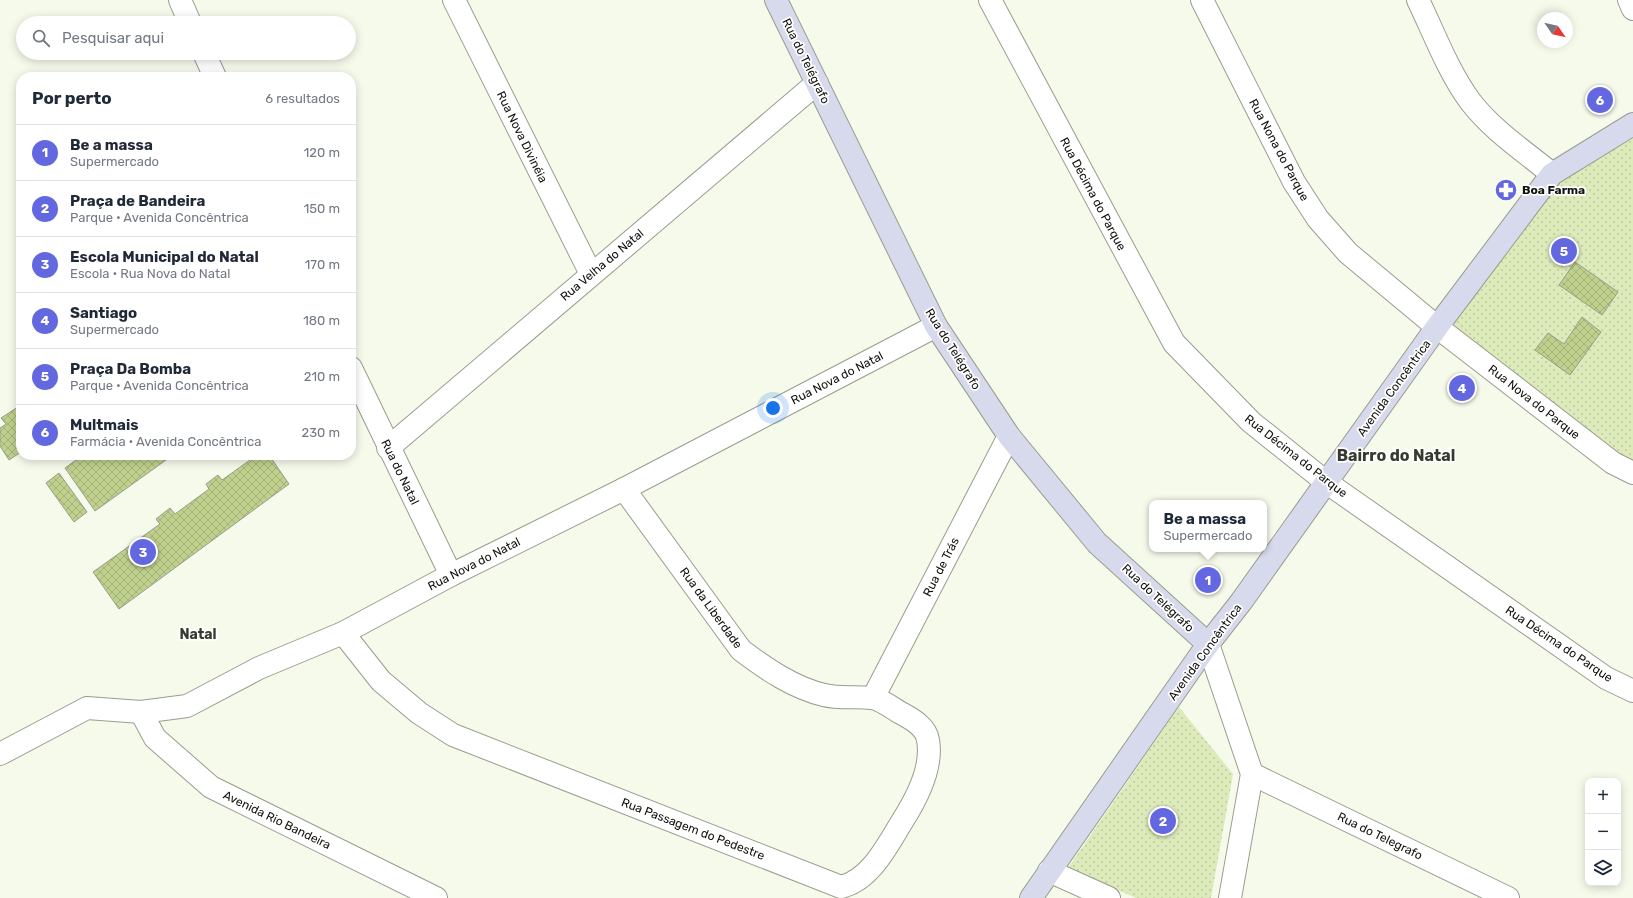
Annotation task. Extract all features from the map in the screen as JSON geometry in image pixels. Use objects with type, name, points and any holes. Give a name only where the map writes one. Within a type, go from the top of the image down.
[{"type":"street","points":[[180,0],[187,16]]},
{"type":"street","name":"Rua Nova Divinéia","points":[[454,0],[591,274]]},
{"type":"street","name":"Rua do Telégrafo","points":[[776,0],[936,326],[1008,436],[1098,543],[1208,644]]},
{"type":"street","name":"Rua Décima do Parque","points":[[990,0],[1174,342],[1251,422],[1326,482],[1600,673],[1633,691]]},
{"type":"street","name":"Rua Nona do Parque","points":[[1202,0],[1294,182],[1318,219],[1348,253],[1437,327]]},
{"type":"street","points":[[1418,0],[1461,88],[1471,102],[1489,122],[1552,174]]},
{"type":"street","points":[[1629,0],[1633,9]]},
{"type":"street","points":[[207,60],[213,72]]},
{"type":"street","name":"Rua Velha do Natal","points":[[388,448],[817,83]]},
{"type":"street","name":"Avenida Concêntrica","points":[[1031,898],[1208,644],[1241,602],[1437,327],[1552,174],[1633,124]]},
{"type":"street","name":"Rua Nova do Natal","points":[[0,754],[87,708],[141,712],[187,706],[259,668],[343,633],[451,575],[624,489],[936,326]]},
{"type":"street","name":"Rua Nova do Parque","points":[[1437,327],[1613,463],[1633,473]]},
{"type":"street","name":"Rua do Natal","points":[[356,379],[388,448],[451,575]]},
{"type":"street","name":"Rua de Trás","points":[[873,698],[1008,436]]},
{"type":"street","name":"Rua da Liberdade","points":[[624,489],[741,650],[760,664],[792,683],[823,695],[843,698],[873,698]]},
{"type":"street","name":"Rua Passagem do Pedestre","points":[[343,633],[381,681],[419,714],[453,735],[841,887],[852,884],[866,874],[887,845],[915,801],[928,764],[928,740],[924,732],[914,720],[873,698]]},
{"type":"street","points":[[1208,644],[1252,774],[1230,898]]},
{"type":"street","name":"Avenida Rio Bandeira","points":[[141,712],[155,738],[211,787],[436,898]]},
{"type":"street","name":"Rua do Telegrafo","points":[[1252,774],[1508,898]]},
{"type":"street","points":[[1049,871],[1109,898]]},
{"type":"green space","points":[[1633,124],[1633,473],[1437,327],[1552,174]]},
{"type":"green space","points":[[1179,707],[1233,774],[1211,898],[1136,898],[1068,868]]},
{"type":"building","points":[[1575,262],[1618,292],[1602,315],[1559,285]]},
{"type":"building","points":[[1582,317],[1601,332],[1570,375],[1535,350],[1548,333],[1564,344]]},
{"type":"building","points":[[16,408],[16,455],[9,460],[0,446],[0,428],[6,424],[1,418]]},
{"type":"building","points":[[76,460],[166,460],[95,511],[65,468]]},
{"type":"building","points":[[250,460],[272,460],[289,484],[119,609],[93,572],[160,524],[156,519],[170,508],[175,514],[209,489],[206,484],[218,475],[222,480]]},
{"type":"building","points":[[59,473],[87,512],[74,522],[46,483]]},
{"type":"place","name":"Multmais","points":[[1600,100]]},
{"type":"place","name":"Boa Farma","points":[[1506,190]]},
{"type":"place","name":"Praça Da Bomba","points":[[1564,251]]},
{"type":"place","name":"Santiago","points":[[1462,388]]},
{"type":"place","name":"Escola Municipal do Natal","points":[[143,552]]},
{"type":"place","name":"Be a massa","points":[[1208,580]]},
{"type":"place","name":"Praça de Bandeira","points":[[1163,821]]},
{"type":"district","name":"Bairro do Natal","points":[[1396,455]]},
{"type":"district","name":"Natal","points":[[198,634]]}]
